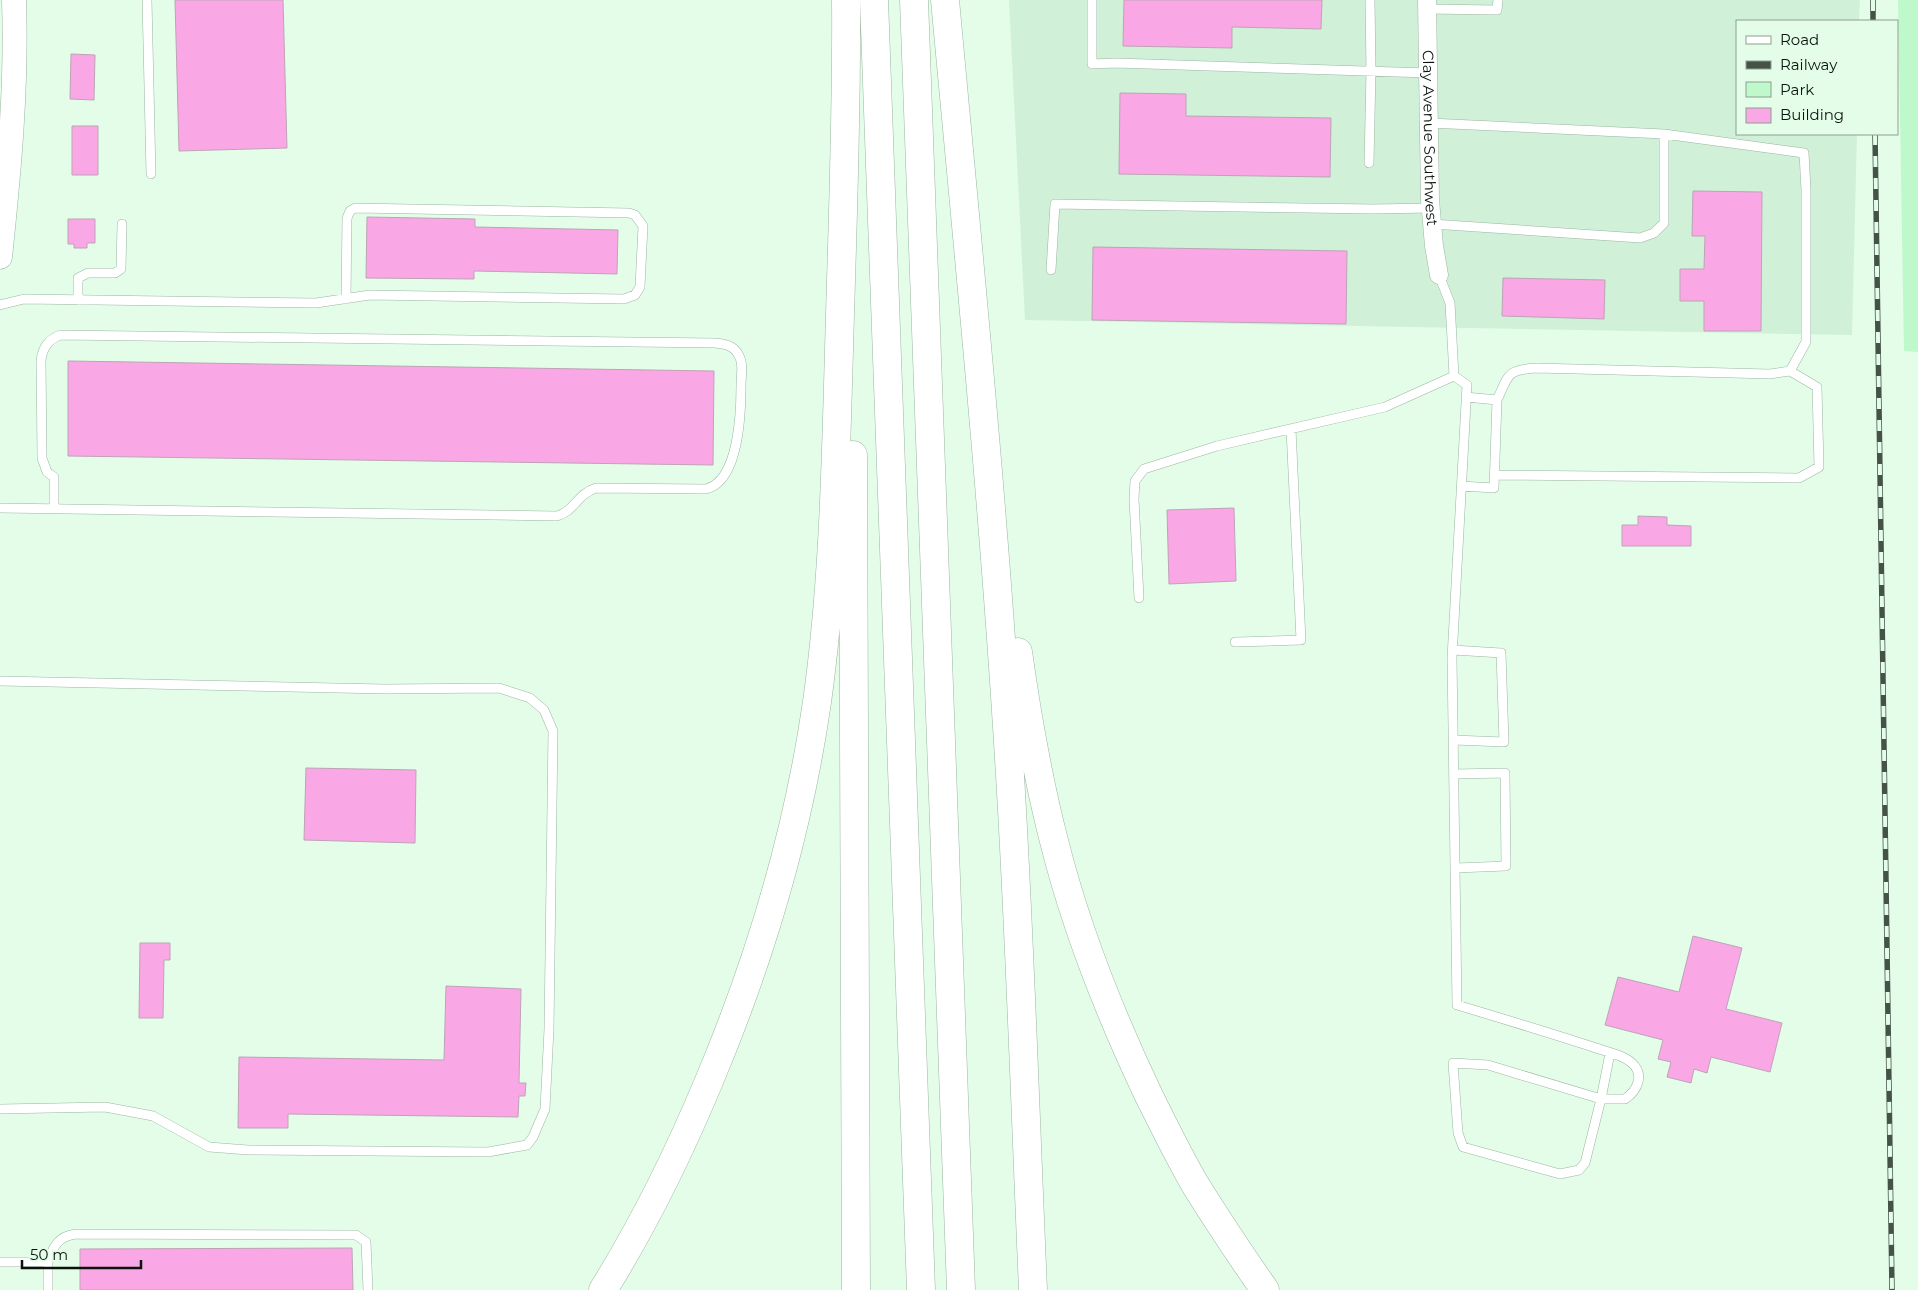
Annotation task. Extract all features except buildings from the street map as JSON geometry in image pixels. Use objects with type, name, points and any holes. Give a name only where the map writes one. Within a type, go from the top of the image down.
[{"type":"highway","points":[[846,0],[846,139],[854,510],[853,837],[856,1290]]},
{"type":"highway","points":[[874,0],[921,1290]]},
{"type":"highway","points":[[914,0],[961,1290]]},
{"type":"highway","points":[[945,0],[981,387],[1012,811],[1033,1290]]},
{"type":"highway","points":[[603,1290],[623,1258],[662,1184],[693,1119],[725,1042],[750,977],[769,917],[789,841],[802,780],[816,703],[827,612],[836,476],[846,139]]},
{"type":"highway","points":[[981,387],[1024,691],[1036,762],[1054,842],[1076,915],[1096,973],[1126,1049],[1166,1131],[1196,1185],[1265,1290]]},
{"type":"main road","points":[[0,257],[13,116],[15,61],[14,0]]},
{"type":"street","name":"Clay Avenue Southwest","points":[[1427,4],[1431,216],[1439,275]]},
{"type":"lane","points":[[147,0],[151,174]]},
{"type":"lane","points":[[1092,0],[1092,64],[1116,63],[1428,72]]},
{"type":"lane","points":[[1369,163],[1370,0]]},
{"type":"lane","points":[[1427,4],[1497,10],[1498,0]]},
{"type":"lane","points":[[1429,123],[1664,134],[1804,152],[1806,190],[1806,342],[1790,371]]},
{"type":"lane","points":[[1051,270],[1055,204],[1373,209],[1640,238],[1654,233],[1664,223],[1664,134]]},
{"type":"lane","points":[[0,305],[24,299],[316,303],[346,299],[370,295],[624,299],[635,295],[640,287],[643,226],[638,218],[629,213],[356,208],[350,211],[347,218],[346,299]]},
{"type":"lane","points":[[78,300],[78,278],[88,273],[115,273],[121,269],[122,224]]},
{"type":"lane","points":[[1439,275],[1450,303],[1454,376]]},
{"type":"lane","points":[[0,508],[54,509],[557,516],[568,511],[584,493],[596,488],[706,489],[717,483],[732,458],[741,412],[741,359],[732,347],[715,343],[60,335],[52,339],[45,346],[41,360],[42,458],[44,467],[54,477],[54,509]]},
{"type":"lane","points":[[1461,486],[1494,488],[1497,400],[1510,375],[1518,369],[1770,374],[1790,371],[1817,387],[1819,467],[1799,478],[1495,475]]},
{"type":"lane","points":[[1454,376],[1467,385],[1453,650],[1457,1005],[1610,1053],[1631,1062],[1637,1068],[1638,1078],[1637,1089],[1625,1099],[1601,1099],[1488,1065],[1454,1062],[1458,1133],[1463,1147],[1560,1174],[1579,1170],[1584,1163],[1601,1099],[1610,1053]]},
{"type":"lane","points":[[1139,598],[1134,499],[1135,481],[1144,469],[1217,446],[1385,407],[1454,376]]},
{"type":"lane","points":[[1466,397],[1497,400]]},
{"type":"lane","points":[[1235,642],[1301,640],[1291,429]]},
{"type":"lane","points":[[1453,650],[1501,653],[1504,742],[1454,740]]},
{"type":"lane","points":[[0,681],[385,689],[499,688],[530,698],[544,710],[553,732],[549,1029],[545,1109],[533,1137],[527,1145],[488,1152],[248,1150],[208,1147],[153,1116],[105,1107],[0,1109]]},
{"type":"lane","points":[[1454,774],[1505,773],[1506,866],[1456,868]]},
{"type":"lane","points":[[48,1290],[48,1262],[58,1240],[68,1235],[76,1234],[356,1235],[366,1242],[368,1290]]},
{"type":"lane","points":[[0,1262],[48,1262]]},
{"type":"shaded area","points":[[1009,0],[1860,0],[1859,20],[1736,20],[1736,135],[1857,135],[1852,335],[1025,320]]},
{"type":"green space","points":[[1898,0],[1918,0],[1918,352],[1904,351]]},
{"type":"railway","points":[[1873,0],[1873,20]]},
{"type":"railway","points":[[1875,135],[1892,1290]]}]
